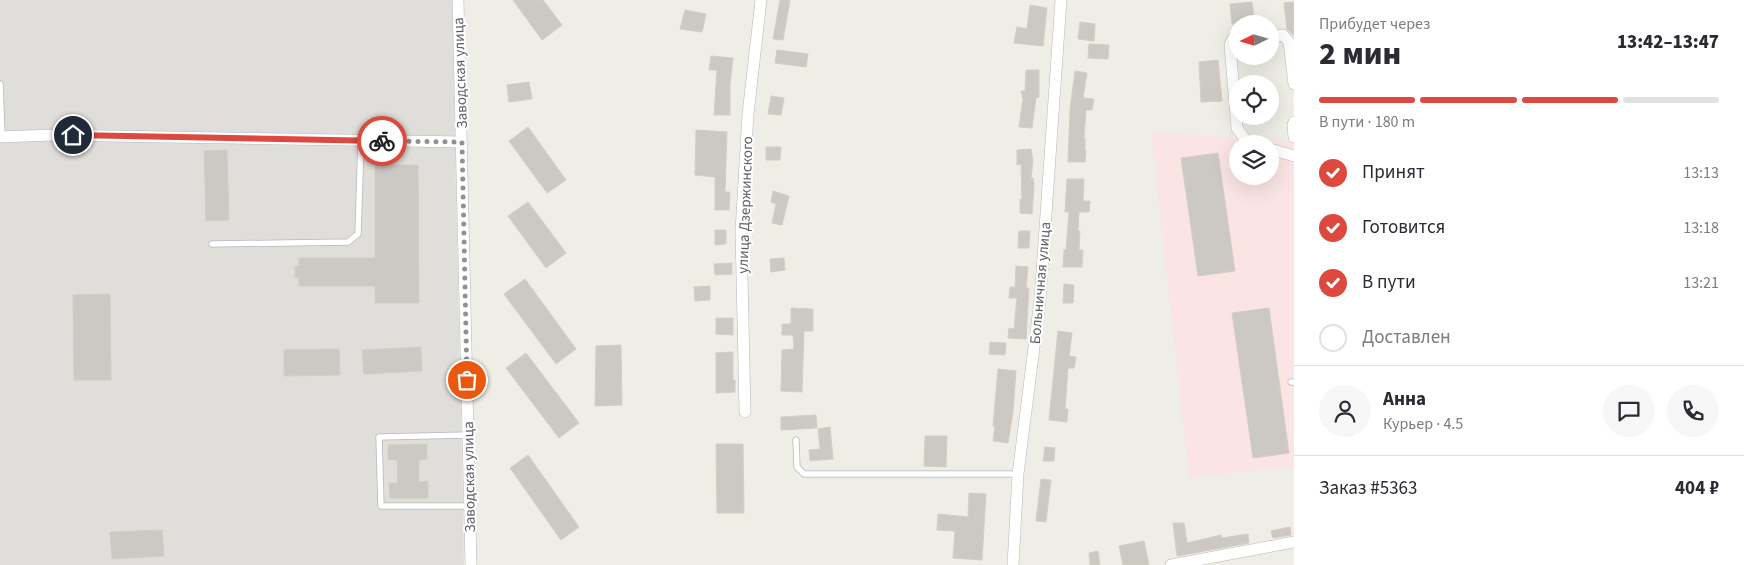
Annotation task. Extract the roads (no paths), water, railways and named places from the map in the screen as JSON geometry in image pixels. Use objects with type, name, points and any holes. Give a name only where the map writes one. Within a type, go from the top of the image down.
[{"type":"street","name":"Заводская улица","points":[[458,0],[471,565]]},
{"type":"street","name":"улица Дзержинского","points":[[745,412],[741,231],[748,114],[762,0]]},
{"type":"street","name":"Больничная улица","points":[[1013,565],[1018,474],[1040,300],[1061,0]]},
{"type":"street","points":[[1279,36],[1283,36],[1289,42],[1294,84]]},
{"type":"street","points":[[1232,65],[1237,128],[1242,135]]},
{"type":"street","points":[[1294,122],[1294,137]]},
{"type":"street","points":[[1,137],[53,135],[462,142]]},
{"type":"street","points":[[1279,152],[1294,156]]},
{"type":"street","points":[[1171,565],[1294,542]]},
{"type":"lane","points":[[0,84],[1,137]]},
{"type":"lane","points":[[212,244],[348,242],[358,234],[361,141]]},
{"type":"lane","points":[[468,435],[379,438],[380,506],[470,506]]},
{"type":"lane","points":[[796,440],[797,467],[804,474],[1018,474]]}]
